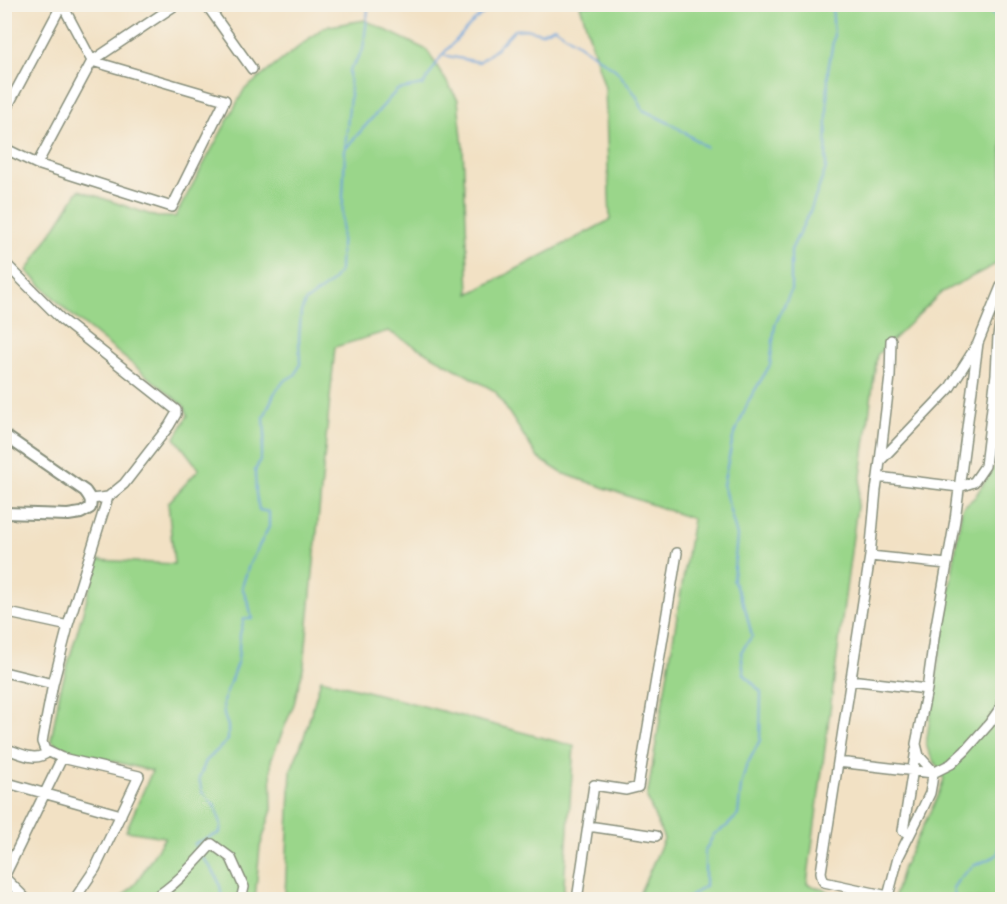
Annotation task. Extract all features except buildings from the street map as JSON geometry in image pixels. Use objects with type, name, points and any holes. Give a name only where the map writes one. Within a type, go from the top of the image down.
[{"type":"street","points":[[4,113],[62,4],[92,61],[225,100],[172,207],[37,164],[4,148]]},
{"type":"street","points":[[37,164],[92,61],[177,4]]},
{"type":"street","points":[[206,4],[252,69]]},
{"type":"street","points":[[4,262],[62,320],[176,410],[176,414],[162,435],[124,484],[108,497],[91,500]]},
{"type":"street","points":[[880,461],[949,389],[978,343],[1002,284]]},
{"type":"street","points":[[878,477],[959,488],[974,482],[986,466],[1002,312]]},
{"type":"street","points":[[891,340],[891,376],[870,556],[838,762],[822,877],[824,882],[887,898],[898,858],[930,793],[933,774],[919,756],[916,744]]},
{"type":"street","points":[[903,831],[959,488],[978,343]]},
{"type":"street","points":[[4,435],[86,491],[91,500],[90,508],[81,513],[68,515],[4,513]]},
{"type":"street","points":[[74,900],[95,869],[139,776],[62,758],[48,752],[42,742],[52,684],[67,628],[108,497]]},
{"type":"street","points":[[577,900],[594,785],[626,790],[638,787],[677,553]]},
{"type":"street","points":[[870,556],[947,564]]},
{"type":"street","points":[[4,612],[64,625],[67,628]]},
{"type":"street","points":[[4,672],[52,684]]},
{"type":"street","points":[[850,680],[927,689]]},
{"type":"street","points":[[838,762],[933,774],[951,764],[965,751],[989,724],[1001,707],[1002,699]]},
{"type":"street","points":[[4,748],[36,758],[48,752]]},
{"type":"street","points":[[27,900],[4,877],[62,758]]},
{"type":"street","points":[[4,782],[121,815]]},
{"type":"street","points":[[588,826],[656,836]]},
{"type":"street","points":[[151,900],[180,879],[212,844],[231,858],[244,887],[241,900]]},
{"type":"street","points":[[1000,900],[1002,895]]},
{"type":"green space","points":[[580,5],[1002,5],[1002,261],[942,292],[877,355],[807,884],[851,899],[637,899],[664,839],[647,798],[693,519],[562,473],[538,458],[495,391],[388,331],[335,347],[304,665],[294,704],[271,760],[272,809],[260,847],[255,899],[120,899],[136,883],[165,837],[126,831],[152,771],[60,748],[51,740],[60,691],[98,560],[174,564],[168,503],[199,469],[175,438],[188,415],[184,406],[68,312],[27,271],[79,190],[157,217],[175,217],[244,90],[324,27],[365,20],[427,50],[458,100],[463,147],[469,294],[610,220],[605,88]]},
{"type":"green space","points":[[1002,419],[1002,899],[893,900],[903,867],[944,779],[926,744],[962,508],[975,497],[995,465]]},
{"type":"green space","points":[[321,679],[574,746],[563,899],[299,900],[285,895],[291,770],[304,737]]},
{"type":"waterway","points":[[199,853],[194,844],[220,833],[221,824],[215,806],[202,792],[199,778],[206,761],[228,740],[228,726],[223,702],[238,660],[244,619],[252,619],[242,587],[249,565],[269,527],[269,512],[259,510],[256,494],[255,471],[260,460],[265,435],[264,417],[274,394],[284,381],[296,374],[300,364],[301,312],[305,302],[332,282],[340,270],[345,149],[350,96],[349,71],[363,50],[368,10],[366,4]]},
{"type":"waterway","points":[[345,149],[397,90],[423,85],[442,55],[474,21],[495,4]]},
{"type":"waterway","points":[[685,900],[705,886],[705,851],[714,834],[738,815],[741,786],[746,767],[760,740],[761,692],[744,674],[741,652],[752,636],[745,608],[733,580],[737,536],[723,485],[733,438],[749,400],[770,365],[775,325],[791,290],[791,250],[811,209],[826,168],[828,70],[834,36],[832,4]]},
{"type":"waterway","points":[[981,4],[1002,21]]},
{"type":"waterway","points":[[442,55],[479,62],[494,51],[514,30],[526,29],[541,33],[554,27],[616,70],[636,95],[643,110],[675,126],[706,147]]},
{"type":"waterway","points":[[958,900],[953,888],[973,866],[998,854],[1002,834]]},
{"type":"waterway","points":[[202,857],[216,877],[221,900]]}]
